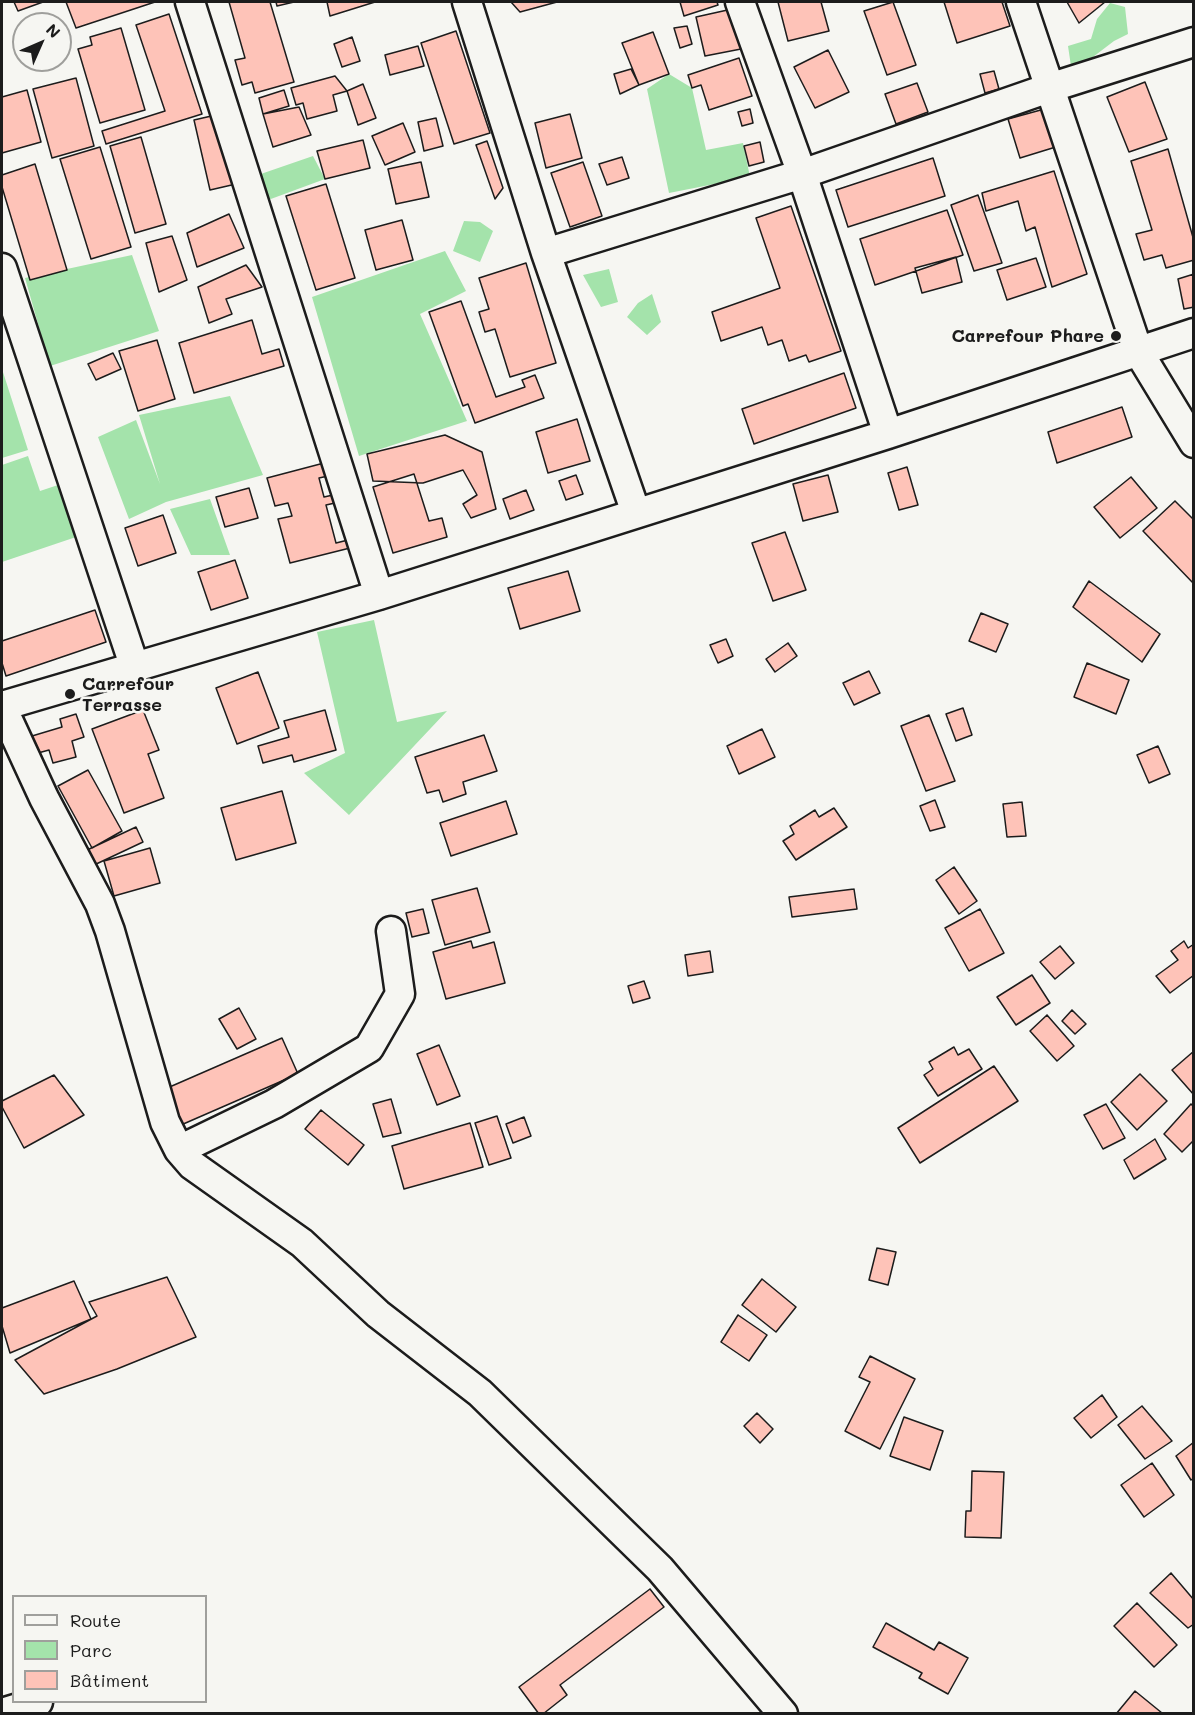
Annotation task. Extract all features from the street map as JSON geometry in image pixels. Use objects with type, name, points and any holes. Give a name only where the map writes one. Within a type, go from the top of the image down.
[{"type":"street","points":[[190,2],[378,595]]},
{"type":"street","points":[[467,2],[546,253],[636,513]]},
{"type":"street","points":[[741,2],[802,174],[888,434]]},
{"type":"street","points":[[1021,2],[1138,351],[1194,443]]},
{"type":"street","points":[[546,253],[802,174],[1049,88],[1194,42]]},
{"type":"street","points":[[2,268],[135,668]]},
{"type":"street","points":[[783,1713],[660,1569],[480,1393],[378,1314],[302,1243],[192,1165],[179,1150],[165,1122],[110,931],[100,904],[44,798],[2,706],[378,595],[888,434],[1194,333]]},
{"type":"street","points":[[179,1150],[274,1104],[369,1048],[400,994],[391,931]]},
{"type":"street","points":[[2,1713],[32,1703]]},
{"type":"green space","points":[[1110,3],[1125,7],[1128,34],[1114,41],[1072,73],[1068,46],[1091,39],[1097,19]]},
{"type":"green space","points":[[669,74],[692,88],[706,150],[743,143],[750,177],[669,193],[647,89]]},
{"type":"green space","points":[[313,156],[325,179],[260,203],[255,176]]},
{"type":"green space","points":[[464,221],[480,222],[493,231],[480,262],[453,251]]},
{"type":"green space","points":[[445,251],[466,291],[420,314],[467,421],[359,456],[312,297]]},
{"type":"green space","points":[[132,255],[159,331],[50,366],[25,278]]},
{"type":"green space","points":[[609,269],[618,302],[601,307],[583,275]]},
{"type":"green space","points":[[652,294],[661,322],[647,335],[627,317],[638,303]]},
{"type":"green space","points":[[2,369],[28,450],[2,458]]},
{"type":"green space","points":[[230,396],[263,475],[166,502],[129,519],[98,437],[136,420],[160,484],[139,415]]},
{"type":"green space","points":[[28,456],[40,491],[64,483],[82,535],[2,562],[2,465]]},
{"type":"green space","points":[[210,499],[230,555],[191,555],[170,509]]},
{"type":"green space","points":[[374,620],[397,722],[447,711],[349,815],[304,773],[345,753],[317,632]]},
{"type":"building","points":[[14,2],[43,2],[18,11]]},
{"type":"building","points":[[66,2],[155,2],[76,28],[72,12],[70,12]]},
{"type":"building","points":[[229,2],[270,2],[294,82],[255,93],[252,82],[242,85],[235,60],[245,58]]},
{"type":"building","points":[[276,2],[294,2],[277,6]]},
{"type":"building","points":[[327,2],[375,2],[330,16]]},
{"type":"building","points":[[511,2],[557,2],[520,12]]},
{"type":"building","points":[[680,2],[717,2],[718,5],[684,16]]},
{"type":"building","points":[[778,2],[821,2],[829,31],[788,41]]},
{"type":"building","points":[[893,2],[916,65],[887,75],[864,11]]},
{"type":"building","points":[[944,2],[1002,2],[1010,26],[957,43]]},
{"type":"building","points":[[1067,2],[1105,2],[1079,23]]},
{"type":"building","points":[[732,9],[741,49],[705,56],[696,17]]},
{"type":"building","points":[[169,14],[202,114],[106,144],[102,131],[165,111],[136,25]]},
{"type":"building","points":[[687,26],[692,44],[680,48],[674,28]]},
{"type":"building","points":[[121,28],[145,110],[100,123],[78,49],[92,45],[90,37]]},
{"type":"building","points":[[456,31],[490,133],[454,144],[421,43]]},
{"type":"building","points":[[653,32],[669,74],[639,85],[622,43]]},
{"type":"building","points":[[352,37],[360,61],[342,67],[334,44]]},
{"type":"building","points":[[418,46],[424,66],[390,75],[385,55]]},
{"type":"building","points":[[828,50],[849,92],[815,108],[794,67]]},
{"type":"building","points":[[739,58],[752,96],[709,110],[701,85],[692,88],[688,75]]},
{"type":"building","points":[[631,69],[639,85],[620,94],[614,74]]},
{"type":"building","points":[[994,71],[999,89],[985,93],[980,74]]},
{"type":"building","points":[[335,76],[347,91],[333,95],[337,111],[307,119],[303,103],[296,105],[291,88]]},
{"type":"building","points":[[76,78],[94,146],[52,158],[33,89]]},
{"type":"building","points":[[1145,82],[1167,139],[1129,152],[1107,97]]},
{"type":"building","points":[[917,83],[928,112],[896,124],[885,94]]},
{"type":"building","points":[[363,84],[376,118],[358,125],[347,91]]},
{"type":"building","points":[[27,90],[41,142],[2,153],[2,97]]},
{"type":"building","points":[[284,90],[289,106],[263,114],[259,98]]},
{"type":"building","points":[[299,107],[311,135],[273,147],[263,114]]},
{"type":"building","points":[[1048,108],[1059,146],[1020,158],[1008,119]]},
{"type":"building","points":[[750,109],[753,123],[742,126],[738,112]]},
{"type":"building","points":[[220,114],[236,184],[210,190],[194,120]]},
{"type":"building","points":[[570,114],[582,158],[546,168],[535,123]]},
{"type":"building","points":[[436,118],[443,146],[424,151],[418,122]]},
{"type":"building","points":[[403,123],[415,152],[385,165],[372,136]]},
{"type":"building","points":[[141,137],[166,224],[135,233],[110,146]]},
{"type":"building","points":[[363,140],[370,168],[325,179],[317,151]]},
{"type":"building","points":[[487,141],[503,188],[495,199],[476,145]]},
{"type":"building","points":[[760,142],[764,162],[749,166],[744,146]]},
{"type":"building","points":[[100,147],[131,247],[91,259],[60,159]]},
{"type":"building","points":[[1168,149],[1194,241],[1194,260],[1166,268],[1162,255],[1144,260],[1136,234],[1152,230],[1131,161]]},
{"type":"building","points":[[622,157],[629,178],[607,185],[599,164]]},
{"type":"building","points":[[933,158],[945,196],[848,227],[836,190]]},
{"type":"building","points":[[421,162],[429,197],[396,204],[388,169]]},
{"type":"building","points":[[583,162],[602,216],[570,227],[551,173]]},
{"type":"building","points":[[35,164],[67,270],[30,280],[2,187],[2,175]]},
{"type":"building","points":[[1054,171],[1087,274],[1052,287],[1035,227],[1026,231],[1018,201],[986,211],[982,193]]},
{"type":"building","points":[[326,184],[355,278],[316,290],[286,196]]},
{"type":"building","points":[[978,195],[1002,263],[974,271],[951,205]]},
{"type":"building","points":[[791,206],[841,351],[809,362],[806,355],[789,361],[782,340],[768,345],[762,327],[721,341],[712,312],[780,288],[756,218]]},
{"type":"building","points":[[947,210],[963,255],[875,285],[860,239]]},
{"type":"building","points":[[229,214],[244,248],[197,267],[187,233]]},
{"type":"building","points":[[402,220],[413,260],[376,270],[365,230]]},
{"type":"building","points":[[172,236],[187,280],[159,292],[146,243]]},
{"type":"building","points":[[956,257],[962,282],[922,293],[915,268]]},
{"type":"building","points":[[1036,258],[1046,287],[1007,300],[997,270]]},
{"type":"building","points":[[526,263],[556,363],[510,377],[495,329],[485,332],[479,312],[489,309],[479,278]]},
{"type":"building","points":[[246,265],[262,287],[226,299],[232,314],[209,323],[198,287]]},
{"type":"building","points":[[1194,274],[1194,307],[1184,309],[1178,279]]},
{"type":"building","points":[[461,301],[496,397],[525,387],[522,380],[535,375],[544,398],[475,423],[468,404],[463,406],[429,312]]},
{"type":"building","points":[[252,320],[262,354],[279,349],[284,366],[194,393],[179,343]]},
{"type":"building","points":[[157,340],[175,399],[138,411],[119,351]]},
{"type":"building","points":[[113,353],[121,369],[96,380],[88,364]]},
{"type":"building","points":[[844,373],[856,408],[754,444],[742,409]]},
{"type":"building","points":[[1122,407],[1132,437],[1057,463],[1048,432]]},
{"type":"building","points":[[577,419],[590,461],[548,473],[536,432]]},
{"type":"building","points":[[445,435],[482,452],[496,509],[471,518],[463,504],[477,495],[463,470],[423,483],[373,481],[367,454]]},
{"type":"building","points":[[324,463],[328,476],[319,478],[324,497],[333,495],[335,503],[326,505],[336,543],[348,540],[350,548],[290,563],[278,519],[292,516],[288,503],[275,506],[267,478]]},
{"type":"building","points":[[907,467],[918,505],[899,510],[888,473]]},
{"type":"building","points":[[414,474],[429,521],[442,518],[447,537],[393,553],[373,487]]},
{"type":"building","points":[[576,475],[583,494],[566,500],[559,481]]},
{"type":"building","points":[[828,475],[838,512],[803,521],[793,484]]},
{"type":"building","points":[[1131,477],[1157,508],[1120,538],[1094,507]]},
{"type":"building","points":[[249,488],[258,518],[225,527],[216,497]]},
{"type":"building","points":[[526,490],[534,510],[510,519],[503,499]]},
{"type":"building","points":[[1175,501],[1194,520],[1194,584],[1143,531]]},
{"type":"building","points":[[163,515],[176,553],[138,566],[125,528]]},
{"type":"building","points":[[785,532],[806,590],[773,601],[752,543]]},
{"type":"building","points":[[235,560],[248,598],[211,610],[198,572]]},
{"type":"building","points":[[568,571],[580,611],[520,629],[508,588]]},
{"type":"building","points":[[1089,581],[1160,634],[1142,662],[1073,607]]},
{"type":"building","points":[[95,610],[106,642],[6,676],[2,663],[2,641]]},
{"type":"building","points":[[981,613],[1008,624],[996,652],[969,641]]},
{"type":"building","points":[[726,639],[733,656],[718,663],[710,645]]},
{"type":"building","points":[[788,643],[797,656],[775,672],[766,659]]},
{"type":"building","points":[[1087,663],[1129,680],[1116,714],[1074,697]]},
{"type":"building","points":[[869,671],[880,693],[854,705],[843,683]]},
{"type":"building","points":[[258,672],[279,728],[237,744],[216,688]]},
{"type":"building","points":[[963,708],[972,735],[956,741],[946,714]]},
{"type":"building","points":[[143,710],[159,750],[148,754],[164,798],[124,813],[92,729]]},
{"type":"building","points":[[325,710],[336,750],[294,762],[292,755],[263,763],[258,746],[289,737],[284,721]]},
{"type":"building","points":[[76,714],[84,737],[72,741],[76,757],[53,763],[49,750],[38,753],[32,736],[62,727],[60,719]]},
{"type":"building","points":[[929,715],[955,781],[926,791],[901,726]]},
{"type":"building","points":[[762,729],[775,757],[739,774],[727,746]]},
{"type":"building","points":[[484,735],[497,771],[463,782],[466,794],[443,802],[439,790],[427,793],[415,757]]},
{"type":"building","points":[[1158,746],[1170,774],[1149,783],[1137,755]]},
{"type":"building","points":[[88,770],[122,831],[92,848],[58,786]]},
{"type":"building","points":[[282,791],[296,843],[236,860],[221,808]]},
{"type":"building","points":[[935,800],[945,827],[930,831],[920,806]]},
{"type":"building","points":[[506,801],[517,834],[451,856],[440,823]]},
{"type":"building","points":[[1022,802],[1026,836],[1007,837],[1003,804]]},
{"type":"building","points":[[834,808],[847,827],[796,860],[783,841],[794,834],[790,826],[815,810],[819,817]]},
{"type":"building","points":[[136,827],[143,842],[92,866],[85,851]]},
{"type":"building","points":[[150,848],[160,883],[114,896],[104,861]]},
{"type":"building","points":[[954,867],[977,901],[959,914],[936,880]]},
{"type":"building","points":[[477,888],[490,932],[445,945],[432,900]]},
{"type":"building","points":[[854,889],[857,909],[792,917],[789,897]]},
{"type":"building","points":[[423,909],[429,933],[412,937],[406,913]]},
{"type":"building","points":[[980,909],[1004,953],[969,971],[945,928]]},
{"type":"building","points":[[471,941],[473,948],[494,942],[505,983],[446,999],[433,952]]},
{"type":"building","points":[[1184,941],[1188,948],[1194,944],[1194,975],[1170,993],[1156,976],[1178,960],[1171,951]]},
{"type":"building","points":[[1060,946],[1074,963],[1055,979],[1040,962]]},
{"type":"building","points":[[710,951],[713,972],[688,976],[685,955]]},
{"type":"building","points":[[1032,975],[1050,1003],[1016,1025],[997,997]]},
{"type":"building","points":[[644,981],[650,998],[633,1003],[628,986]]},
{"type":"building","points":[[239,1008],[256,1039],[237,1049],[219,1019]]},
{"type":"building","points":[[1072,1010],[1086,1024],[1075,1034],[1062,1021]]},
{"type":"building","points":[[1047,1015],[1074,1046],[1057,1061],[1030,1031]]},
{"type":"building","points":[[282,1038],[298,1074],[181,1125],[165,1089]]},
{"type":"building","points":[[439,1045],[460,1096],[437,1105],[417,1054]]},
{"type":"building","points":[[954,1047],[958,1055],[969,1049],[982,1069],[938,1096],[924,1075],[933,1069],[929,1062]]},
{"type":"building","points":[[1194,1051],[1194,1095],[1172,1070]]},
{"type":"building","points":[[994,1066],[1018,1101],[920,1163],[898,1128]]},
{"type":"building","points":[[1140,1074],[1167,1101],[1137,1130],[1111,1102]]},
{"type":"building","points":[[54,1075],[84,1115],[24,1148],[2,1107],[2,1101]]},
{"type":"building","points":[[391,1099],[401,1133],[383,1137],[373,1104]]},
{"type":"building","points":[[1106,1104],[1125,1138],[1103,1149],[1084,1115]]},
{"type":"building","points":[[1191,1104],[1194,1107],[1194,1140],[1182,1152],[1164,1134]]},
{"type":"building","points":[[321,1110],[364,1145],[348,1165],[305,1129]]},
{"type":"building","points":[[497,1116],[511,1158],[489,1165],[475,1123]]},
{"type":"building","points":[[524,1117],[531,1136],[513,1143],[506,1124]]},
{"type":"building","points":[[470,1123],[483,1167],[404,1189],[392,1146]]},
{"type":"building","points":[[1155,1139],[1166,1159],[1134,1179],[1124,1160]]},
{"type":"building","points":[[877,1248],[896,1252],[888,1285],[869,1280]]},
{"type":"building","points":[[167,1277],[196,1337],[117,1369],[44,1394],[15,1360],[97,1316],[89,1302]]},
{"type":"building","points":[[762,1279],[796,1307],[776,1332],[742,1305]]},
{"type":"building","points":[[74,1281],[91,1319],[10,1353],[2,1326],[2,1308]]},
{"type":"building","points":[[738,1315],[767,1335],[749,1361],[721,1342]]},
{"type":"building","points":[[870,1356],[915,1379],[880,1449],[845,1431],[870,1382],[859,1377]]},
{"type":"building","points":[[1102,1395],[1117,1417],[1091,1438],[1074,1418]]},
{"type":"building","points":[[1142,1406],[1172,1441],[1145,1459],[1118,1425]]},
{"type":"building","points":[[757,1413],[773,1429],[760,1443],[744,1426]]},
{"type":"building","points":[[904,1417],[943,1431],[930,1470],[890,1456]]},
{"type":"building","points":[[1194,1442],[1194,1478],[1191,1480],[1176,1456]]},
{"type":"building","points":[[1152,1463],[1174,1495],[1144,1517],[1121,1485]]},
{"type":"building","points":[[972,1471],[1004,1472],[1001,1538],[965,1537],[966,1511],[971,1511]]},
{"type":"building","points":[[1171,1573],[1194,1600],[1194,1624],[1188,1628],[1150,1593]]},
{"type":"building","points":[[650,1589],[664,1607],[560,1685],[567,1695],[543,1714],[539,1714],[519,1687]]},
{"type":"building","points":[[1137,1603],[1177,1645],[1154,1667],[1114,1626]]},
{"type":"building","points":[[886,1623],[934,1650],[939,1642],[968,1658],[948,1694],[919,1678],[922,1673],[873,1647]]},
{"type":"building","points":[[1135,1691],[1162,1713],[1116,1714]]},
{"type":"place","name":"Carrefour Phare","points":[[1116,336]]},
{"type":"place","name":"Carrefour Terrasse","points":[[70,694]]}]
